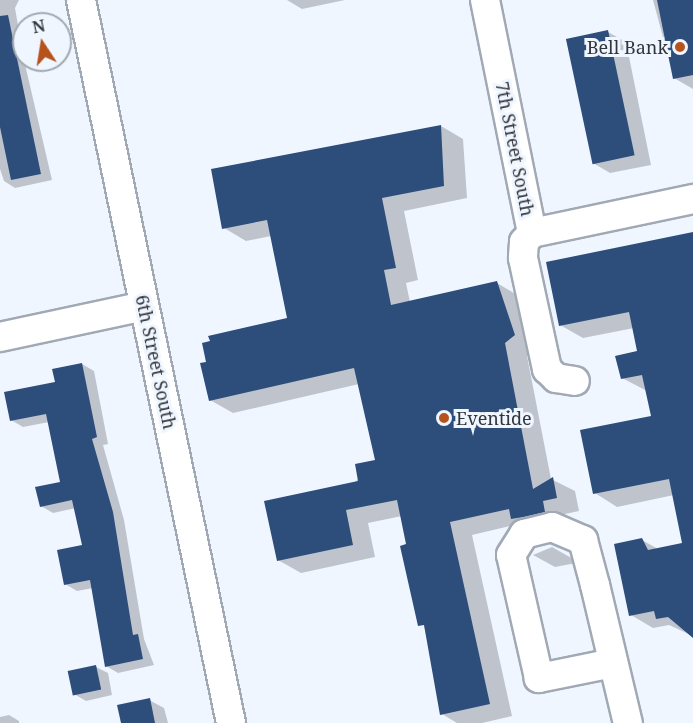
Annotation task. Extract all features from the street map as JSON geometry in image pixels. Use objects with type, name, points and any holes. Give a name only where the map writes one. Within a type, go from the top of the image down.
[{"type":"street","name":"6th Street South","points":[[81,0],[231,723]]},
{"type":"street","name":"7th Street South","points":[[485,0],[532,233],[524,242],[523,258],[547,369],[556,378],[575,381]]},
{"type":"street","points":[[532,233],[693,199]]},
{"type":"street","points":[[0,337],[144,306]]},
{"type":"street","points":[[614,663],[539,678],[511,551],[524,534],[552,527],[580,537],[595,585],[614,663],[628,723]]},
{"type":"building","name":"Bell Bank","points":[[657,0],[693,0],[693,75],[673,79]]},
{"type":"building","points":[[8,15],[12,34],[12,72],[20,72],[41,174],[11,180],[0,127],[0,16]]},
{"type":"building","points":[[608,30],[635,155],[593,164],[566,39]]},
{"type":"building","name":"Eventide","points":[[441,125],[444,186],[382,198],[396,268],[384,270],[391,305],[497,281],[515,335],[505,343],[533,489],[553,477],[557,498],[543,501],[545,512],[523,517],[511,519],[509,509],[450,522],[490,704],[440,715],[424,625],[418,626],[400,546],[406,544],[397,500],[346,510],[353,545],[277,561],[264,501],[358,481],[355,464],[375,460],[354,368],[209,401],[200,363],[206,362],[202,343],[210,341],[208,336],[287,318],[267,220],[222,229],[211,169]]},
{"type":"building","points":[[693,232],[693,638],[668,617],[656,619],[654,611],[629,616],[614,544],[642,538],[648,550],[682,543],[669,479],[593,494],[580,430],[651,416],[642,375],[621,379],[615,356],[637,351],[629,312],[559,326],[546,262]]},
{"type":"building","points":[[82,363],[97,437],[92,439],[113,512],[133,635],[138,634],[143,659],[105,667],[90,580],[64,585],[57,550],[82,545],[72,500],[40,507],[35,487],[60,482],[46,414],[10,421],[4,392],[55,382],[52,369]]},
{"type":"building","points":[[96,665],[101,689],[73,695],[68,671]]},
{"type":"building","points":[[150,698],[155,723],[121,723],[117,705]]},
{"type":"place","name":"Bell Bank","points":[[680,47]]},
{"type":"place","name":"Eventide","points":[[444,418]]}]
